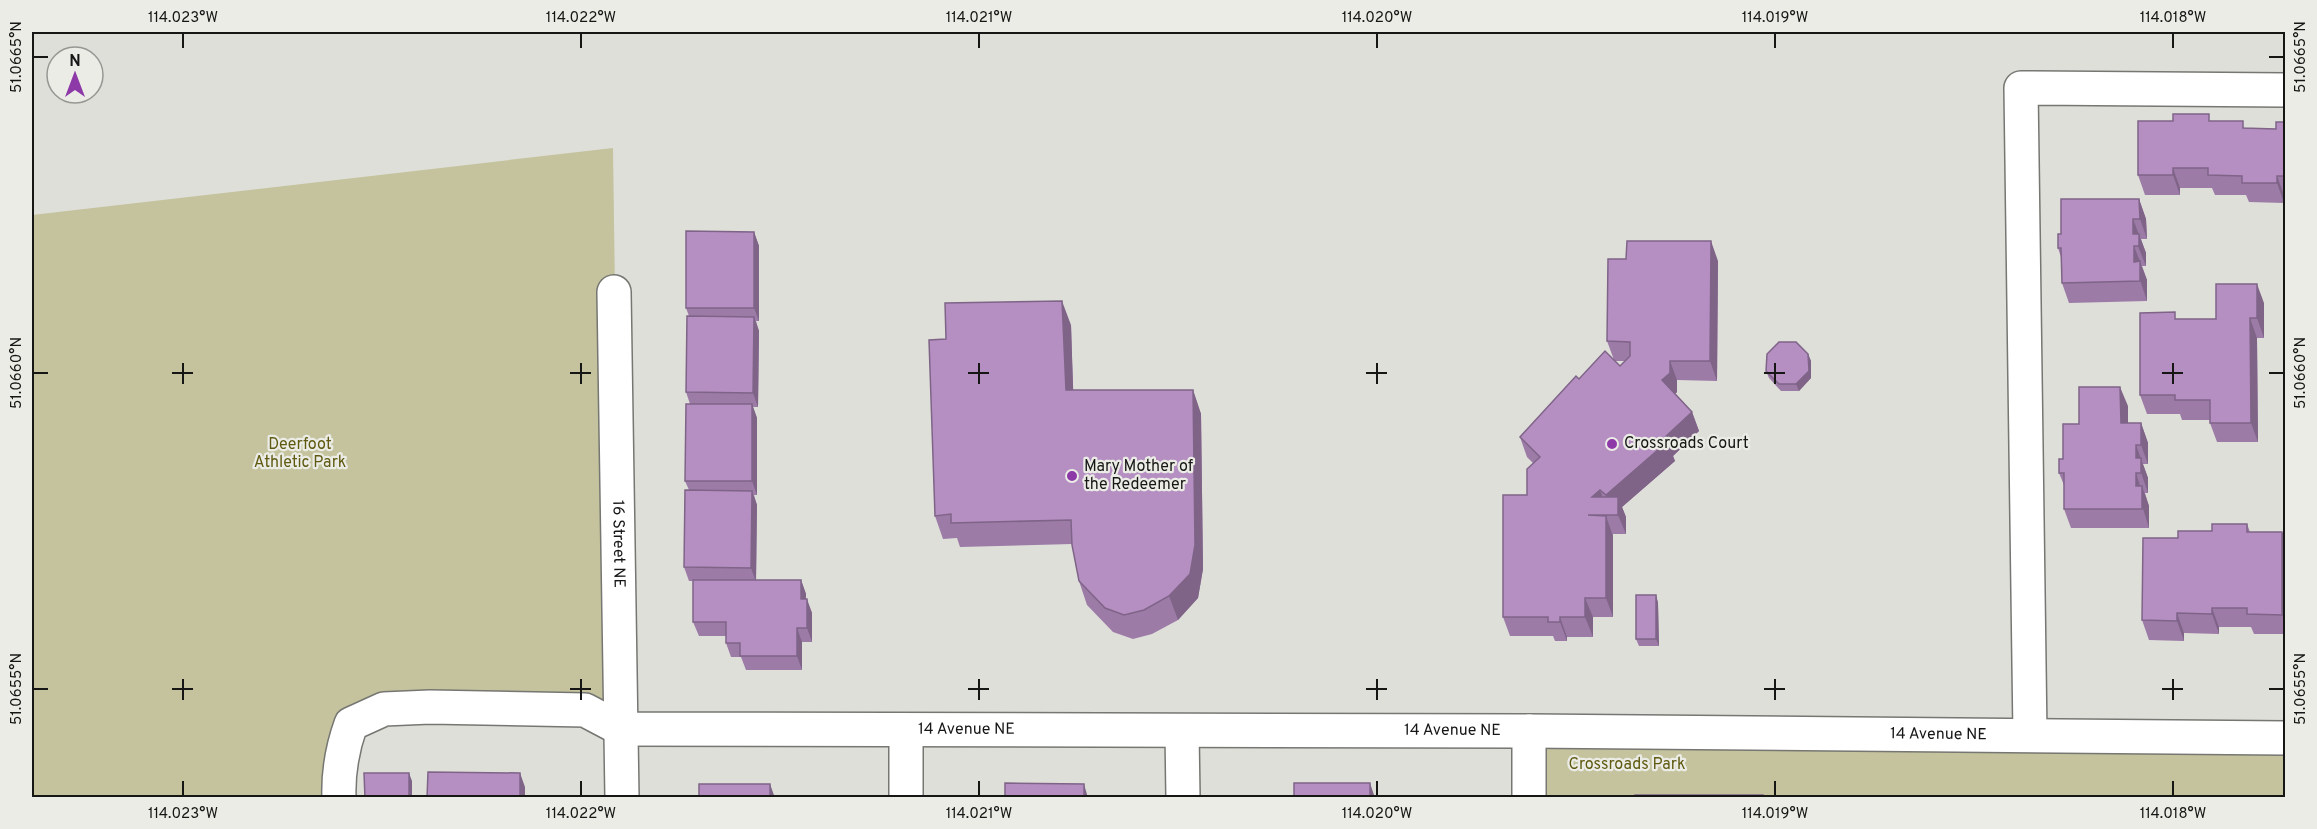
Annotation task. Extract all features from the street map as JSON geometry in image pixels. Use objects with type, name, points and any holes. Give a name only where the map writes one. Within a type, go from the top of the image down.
[{"type":"street","points":[[2030,735],[2021,88],[2286,90]]},
{"type":"street","name":"16 Street NE","points":[[614,292],[622,798]]},
{"type":"street","points":[[339,798],[338,772],[351,724],[384,709],[430,707],[585,710],[621,729]]},
{"type":"street","name":"14 Avenue NE","points":[[621,729],[1529,731],[2286,738]]},
{"type":"street","points":[[906,731],[906,798]]},
{"type":"street","points":[[1182,731],[1183,798]]},
{"type":"street","points":[[1529,731],[1529,798]]},
{"type":"green space","name":"Deerfoot Athletic Park","points":[[613,148],[621,729],[585,710],[351,724],[339,797],[32,797],[32,215]]},
{"type":"green space","name":"Crossroads Park","points":[[1529,731],[2285,738],[2285,797],[1529,797]]},
{"type":"building","points":[[2173,114],[2209,114],[2209,121],[2243,121],[2243,128],[2276,129],[2276,122],[2286,122],[2286,176],[2277,176],[2277,183],[2242,183],[2242,176],[2208,175],[2208,168],[2173,168],[2173,175],[2138,175],[2138,121],[2173,121]]},
{"type":"building","points":[[2061,199],[2139,199],[2140,219],[2133,219],[2133,234],[2139,234],[2139,246],[2134,246],[2134,262],[2140,261],[2140,281],[2062,283],[2061,248],[2058,248],[2058,234],[2061,234]]},
{"type":"building","points":[[686,231],[754,232],[754,308],[686,308]]},
{"type":"building","name":"Crossroads Court","points":[[1627,241],[1711,241],[1710,361],[1670,361],[1670,373],[1662,380],[1692,412],[1664,438],[1667,442],[1606,495],[1600,490],[1592,497],[1618,497],[1618,515],[1588,515],[1606,516],[1606,598],[1585,598],[1585,617],[1560,617],[1560,622],[1548,622],[1548,617],[1503,617],[1503,495],[1527,495],[1527,469],[1540,457],[1520,437],[1576,376],[1579,379],[1605,351],[1620,366],[1630,356],[1630,342],[1607,341],[1608,259],[1626,259]]},
{"type":"building","points":[[2216,284],[2257,284],[2257,318],[2250,318],[2251,423],[2210,423],[2210,400],[2175,400],[2175,395],[2140,395],[2140,313],[2175,312],[2175,319],[2216,319]]},
{"type":"building","name":"Mary Mother of the Redeemer","points":[[1062,301],[1066,390],[1193,390],[1195,545],[1190,574],[1169,596],[1144,610],[1124,615],[1105,608],[1079,581],[1072,545],[1071,520],[951,523],[951,514],[935,516],[929,340],[946,339],[945,303]]},
{"type":"building","points":[[687,316],[754,317],[753,393],[686,392]]},
{"type":"building","points":[[1779,342],[1796,342],[1808,354],[1809,371],[1796,384],[1779,384],[1766,371],[1767,354]]},
{"type":"building","points":[[2079,387],[2120,387],[2121,423],[2141,423],[2141,445],[2136,445],[2136,458],[2141,458],[2141,473],[2136,473],[2136,486],[2142,486],[2142,509],[2064,509],[2064,473],[2059,473],[2059,459],[2063,459],[2063,424],[2079,424]]},
{"type":"building","points":[[686,404],[752,404],[752,481],[685,481]]},
{"type":"building","points":[[685,490],[752,491],[751,568],[684,567]]},
{"type":"building","points":[[2212,524],[2247,524],[2247,532],[2282,532],[2282,615],[2247,614],[2247,608],[2212,608],[2212,614],[2177,613],[2177,621],[2142,620],[2143,538],[2178,538],[2178,531],[2212,531]]},
{"type":"building","points":[[693,580],[801,580],[801,599],[807,599],[807,628],[797,628],[797,656],[740,656],[740,643],[726,643],[726,622],[693,622]]},
{"type":"building","points":[[1636,595],[1656,595],[1656,639],[1636,639]]},
{"type":"building","points":[[428,772],[520,773],[520,798],[427,798]]},
{"type":"building","points":[[364,773],[409,773],[409,798],[365,798]]},
{"type":"building","points":[[1005,783],[1084,784],[1084,798],[1005,798]]},
{"type":"building","points":[[1294,783],[1370,783],[1370,798],[1294,798]]},
{"type":"building","points":[[699,784],[770,784],[770,798],[699,798]]},
{"type":"building","points":[[1635,795],[1763,795],[1763,798],[1635,798]]},
{"type":"place","name":"Crossroads Court","points":[[1612,444]]},
{"type":"place","name":"Mary Mother of the Redeemer","points":[[1072,476]]}]
